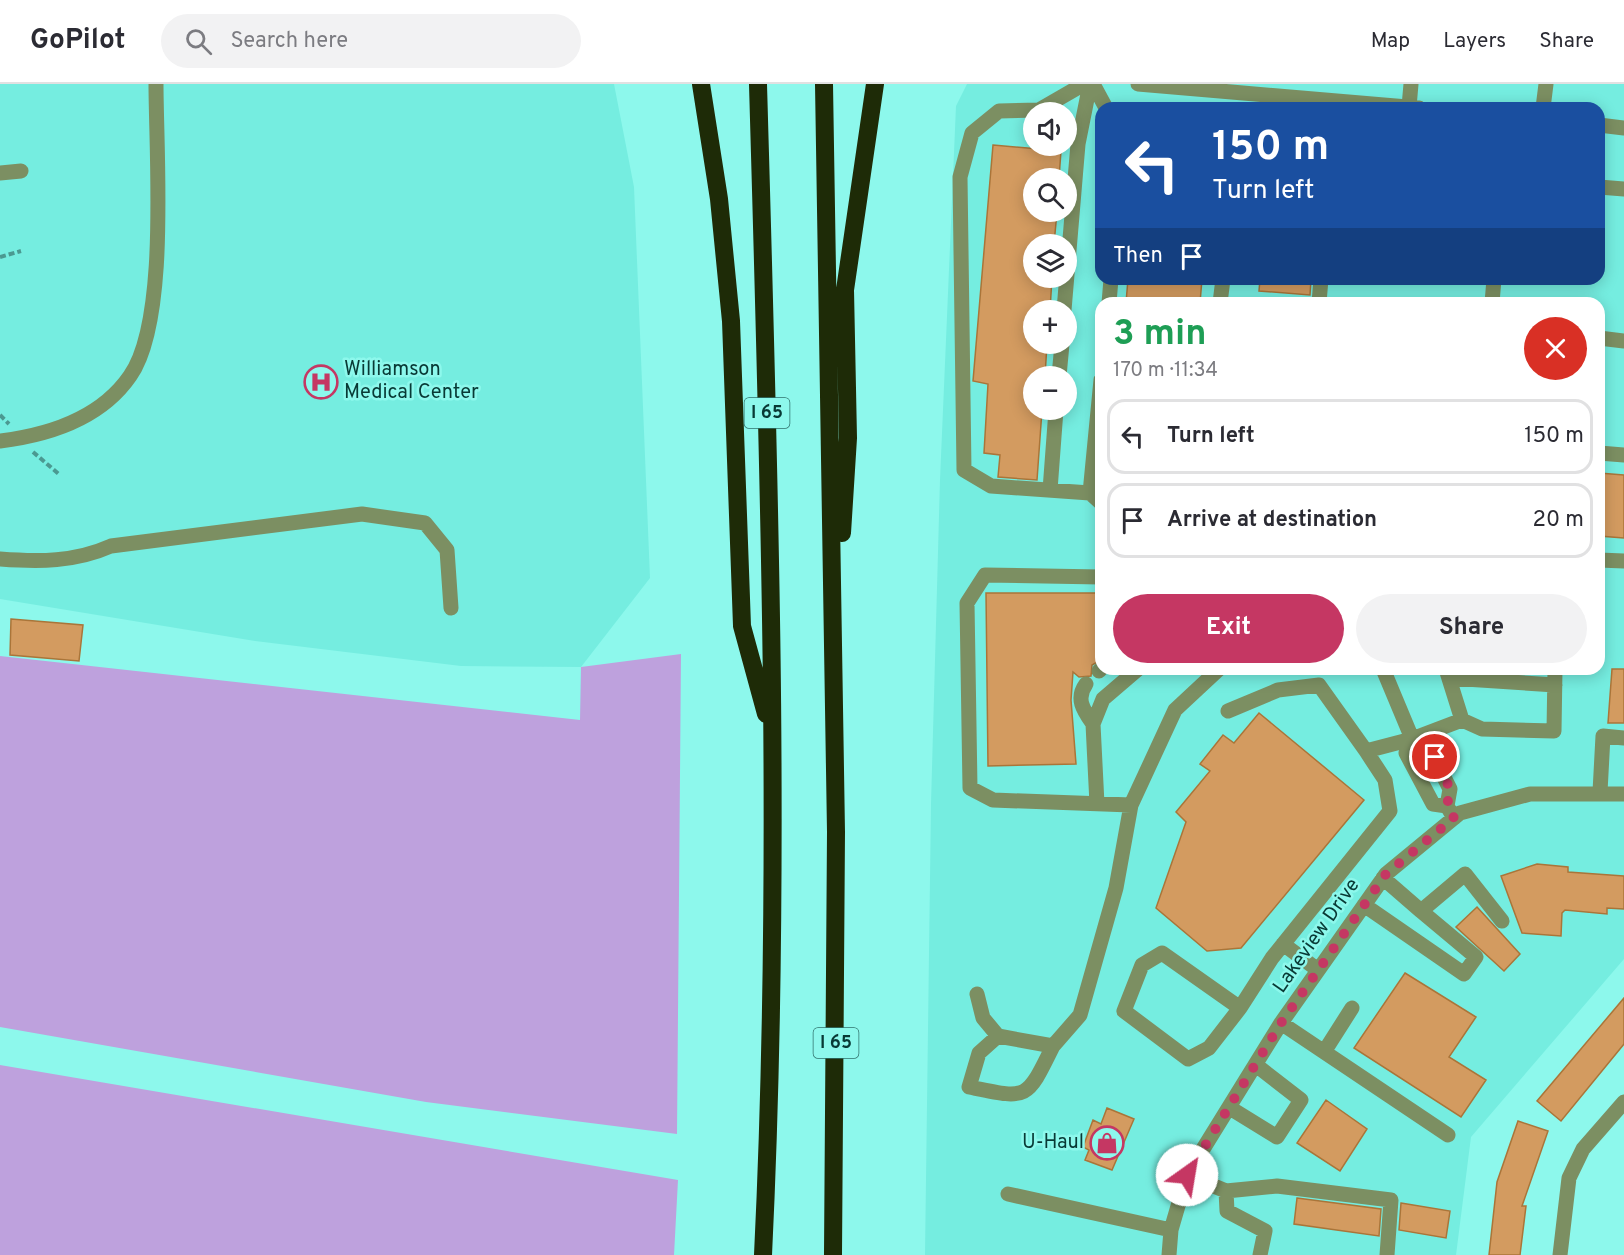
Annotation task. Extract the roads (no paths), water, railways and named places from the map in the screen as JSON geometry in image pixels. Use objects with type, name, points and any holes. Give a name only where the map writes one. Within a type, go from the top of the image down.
[{"type":"highway","points":[[701,84],[720,200],[731,321],[742,626],[773,742]]},
{"type":"highway","name":"I 65","points":[[758,84],[773,742],[770,1126],[764,1255]]},
{"type":"highway","name":"I 65","points":[[824,84],[825,292],[835,652],[836,1158],[833,1255]]},
{"type":"highway","points":[[835,652],[848,438],[845,290],[874,84]]},
{"type":"street","points":[[0,441],[55,430],[73,422],[99,408],[131,376],[148,334],[156,275],[156,84]]},
{"type":"street","points":[[1084,84],[1039,110],[999,111],[972,133],[960,177],[964,470],[991,486],[1050,490],[1095,498]]},
{"type":"street","points":[[1092,84],[1102,102]]},
{"type":"street","points":[[1065,300],[1078,144],[1092,84]]},
{"type":"street","points":[[1138,84],[1220,87],[1243,100],[1288,102]]},
{"type":"street","points":[[1411,84],[1413,102]]},
{"type":"street","points":[[1544,102],[1546,84]]},
{"type":"street","points":[[1605,126],[1624,128]]},
{"type":"street","points":[[0,174],[21,171]]},
{"type":"street","points":[[1605,187],[1624,189]]},
{"type":"street","points":[[1605,339],[1624,341]]},
{"type":"street","points":[[1050,490],[1055,420]]},
{"type":"street","points":[[1605,453],[1624,454]]},
{"type":"street","points":[[0,559],[38,562],[58,560],[88,556],[111,546],[362,514],[425,523],[447,550],[451,608]]},
{"type":"street","points":[[1605,560],[1624,561]]},
{"type":"street","points":[[1095,577],[985,575],[967,603],[970,788],[993,800],[1131,805]]},
{"type":"street","points":[[1097,804],[1094,724],[1103,699],[1130,675]]},
{"type":"street","points":[[998,1036],[979,1053],[969,1087],[1014,1096],[1034,1085],[1053,1046],[1080,1015],[1116,888],[1131,805],[1175,710],[1213,675]]},
{"type":"street","points":[[1386,675],[1415,745],[1433,804],[1451,812],[1450,789],[1415,745]]},
{"type":"street","points":[[1449,675],[1462,720],[1482,729],[1554,731],[1555,675]]},
{"type":"street","points":[[1466,675],[1555,685]]},
{"type":"street","points":[[1086,684],[1082,690],[1081,707],[1094,724]]},
{"type":"street","points":[[1228,711],[1278,690],[1319,685],[1385,780],[1390,811],[1282,944],[1240,1008],[1209,1048],[1188,1059],[1124,1011],[1142,965],[1162,953],[1240,1008]]},
{"type":"street","points":[[1366,751],[1415,745],[1462,720]]},
{"type":"street","points":[[1600,792],[1603,736],[1624,738]]},
{"type":"street","name":"Lakeview Drive","points":[[1169,1255],[1171,1230],[1187,1175],[1281,1023],[1383,878],[1451,812],[1460,813],[1530,794],[1600,792],[1624,794]]},
{"type":"street","points":[[1421,910],[1465,874],[1502,921]]},
{"type":"street","points":[[1364,905],[1464,974],[1476,957],[1383,878]]},
{"type":"street","points":[[1282,944],[1318,970]]},
{"type":"street","points":[[977,993],[983,1018],[998,1036],[1053,1046]]},
{"type":"street","points":[[1324,1052],[1352,1008]]},
{"type":"street","points":[[1281,1023],[1448,1135]]},
{"type":"street","points":[[1230,1108],[1277,1137],[1301,1100],[1256,1065]]},
{"type":"street","points":[[1560,1255],[1569,1178],[1583,1149],[1624,1102]]},
{"type":"street","points":[[1187,1175],[1227,1191],[1278,1186],[1391,1200],[1387,1255]]},
{"type":"street","points":[[1227,1191],[1227,1211],[1265,1231],[1260,1255]]},
{"type":"street","points":[[1008,1194],[1171,1230]]},
{"type":"place","name":"Williamson Medical Center","points":[[321,382]]},
{"type":"place","name":"U-Haul","points":[[1107,1143]]}]
